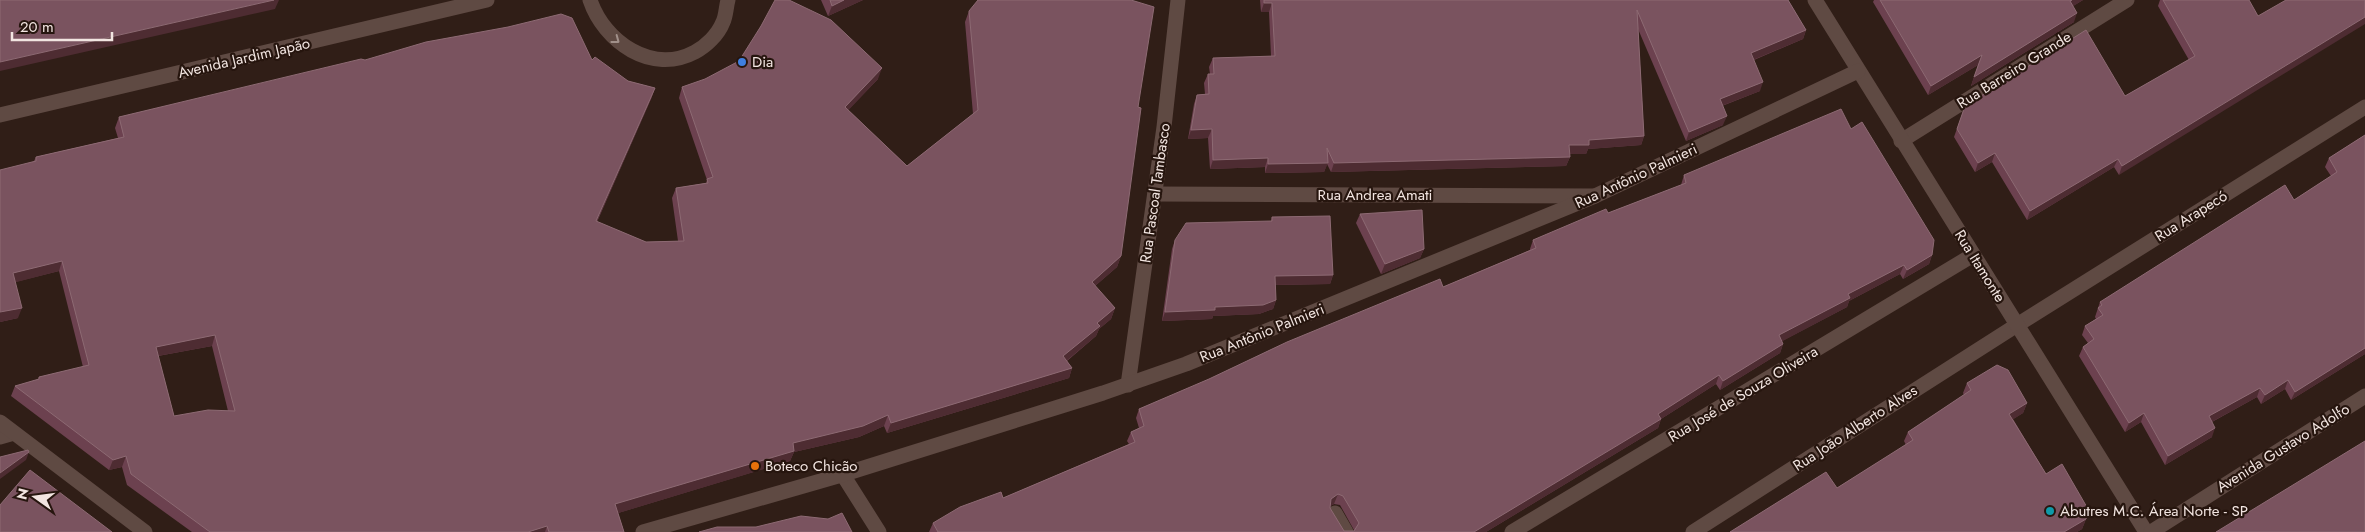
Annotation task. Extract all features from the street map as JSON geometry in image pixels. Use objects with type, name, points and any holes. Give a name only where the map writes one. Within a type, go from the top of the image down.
[{"type":"street","name":"Avenida Jardim Japão","points":[[0,114],[487,0]]},
{"type":"street","points":[[590,0],[595,15],[609,34],[632,52],[659,61],[685,58],[706,46],[723,24],[728,0]]},
{"type":"street","name":"Rua Pascoal Tambasco","points":[[1128,385],[1155,194],[1178,0]]},
{"type":"street","name":"Rua Itamonte","points":[[1815,0],[2146,532]]},
{"type":"street","name":"Rua Barreiro Grande","points":[[1901,140],[2127,0]]},
{"type":"street","name":"Rua Antônio Palmieri","points":[[643,532],[843,475],[1128,385],[1186,364],[1595,196],[1858,71]]},
{"type":"street","name":"Rua Arapecó","points":[[2017,325],[2365,107]]},
{"type":"street","name":"Rua Andrea Amati","points":[[1155,194],[1595,196]]},
{"type":"street","name":"Rua José de Souza Oliveira","points":[[1512,532],[1973,255]]},
{"type":"street","name":"Rua João Alberto Alves","points":[[1693,532],[2017,325]]},
{"type":"street","name":"Avenida Gustavo Adolfo","points":[[2152,532],[2365,396]]},
{"type":"street","points":[[0,422],[7,435],[145,532]]},
{"type":"street","points":[[843,475],[879,532]]},
{"type":"street","points":[[1335,513],[1346,532]]},
{"type":"building","points":[[0,0],[274,0],[0,62]]},
{"type":"building","points":[[775,0],[789,0],[831,20],[882,68],[845,107],[907,166],[978,110],[969,11],[978,0],[1131,0],[1154,7],[1138,107],[1141,108],[1121,256],[1092,282],[1115,308],[1097,323],[1100,326],[1063,356],[1072,368],[891,423],[888,415],[863,426],[793,443],[794,451],[615,504],[624,532],[549,532],[547,526],[528,532],[210,532],[131,474],[126,456],[113,460],[15,386],[39,379],[39,377],[89,365],[62,261],[13,273],[22,308],[0,312],[0,170],[36,161],[36,157],[124,137],[119,117],[361,59],[365,60],[426,42],[508,27],[561,14],[572,18],[592,60],[595,57],[628,81],[655,88],[596,221],[646,242],[684,241],[676,188],[708,183],[707,179],[713,177],[682,87],[705,79],[739,61]],"holes":[[[215,335],[235,411],[208,410],[174,416],[156,347]]]},
{"type":"building","points":[[830,0],[844,0],[832,6]]},
{"type":"building","points":[[1264,0],[1788,0],[1806,30],[1751,53],[1763,82],[1720,99],[1727,116],[1689,132],[1637,10],[1644,136],[1589,140],[1589,145],[1569,145],[1570,157],[1334,163],[1327,148],[1328,163],[1268,164],[1268,158],[1213,160],[1212,129],[1191,130],[1197,95],[1209,94],[1208,74],[1214,74],[1213,58],[1275,56],[1272,3],[1264,3]]},
{"type":"building","points":[[1880,0],[2072,0],[2070,1],[2077,13],[1974,77],[1982,55],[1931,86]]},
{"type":"building","points":[[2163,0],[2249,0],[2258,16],[2286,0],[2365,0],[2365,17],[2122,166],[2118,159],[2030,211],[1995,153],[1978,163],[1957,129],[1965,106],[2086,30],[2125,96],[2195,56]]},
{"type":"building","points":[[1841,109],[1851,129],[1862,122],[1934,240],[1932,255],[1907,270],[1904,265],[1848,294],[1850,298],[1779,335],[1783,344],[1723,381],[1719,375],[1658,414],[1661,419],[1474,532],[938,532],[933,523],[960,507],[1001,492],[1003,498],[1135,442],[1131,432],[1144,426],[1139,409],[1209,379],[1287,342],[1440,279],[1443,287],[1536,248],[1533,240],[1606,209],[1608,213],[1686,183],[1684,175]],"holes":[[[1338,494],[1343,496],[1359,523],[1354,531],[1344,531],[1330,508],[1331,499]]]},
{"type":"building","points":[[2365,135],[2365,348],[2295,392],[2288,380],[2265,395],[2260,388],[2209,416],[2215,428],[2168,456],[2144,413],[2129,423],[2083,347],[2094,339],[2085,326],[2103,315],[2098,308],[2102,305],[2100,302],[2285,185],[2294,200],[2337,172],[2329,158]]},
{"type":"building","points":[[1422,210],[1424,249],[1385,264],[1360,214]]},
{"type":"building","points":[[1330,216],[1333,275],[1275,276],[1276,300],[1263,305],[1215,307],[1215,310],[1165,312],[1175,240],[1186,223],[1272,221],[1272,217]]},
{"type":"building","points":[[1997,365],[2008,370],[2027,403],[2009,414],[2046,474],[2062,464],[2088,509],[2086,519],[2064,532],[1730,532],[1826,472],[1837,488],[1913,440],[1908,432],[1971,390],[1967,383]]},
{"type":"building","points":[[2365,441],[2365,532],[2216,532]]},
{"type":"building","points":[[28,450],[29,452],[0,473],[0,457]]},
{"type":"building","points":[[30,470],[112,532],[0,532],[0,505]]},
{"type":"building","points":[[842,513],[852,532],[699,532],[717,527],[756,527],[801,516],[828,519]]},
{"type":"place","name":"Dia","points":[[742,62]]},
{"type":"place","name":"Boteco Chicão","points":[[755,466]]},
{"type":"place","name":"Abutres M.C. Área Norte - SP","points":[[2050,511]]}]
